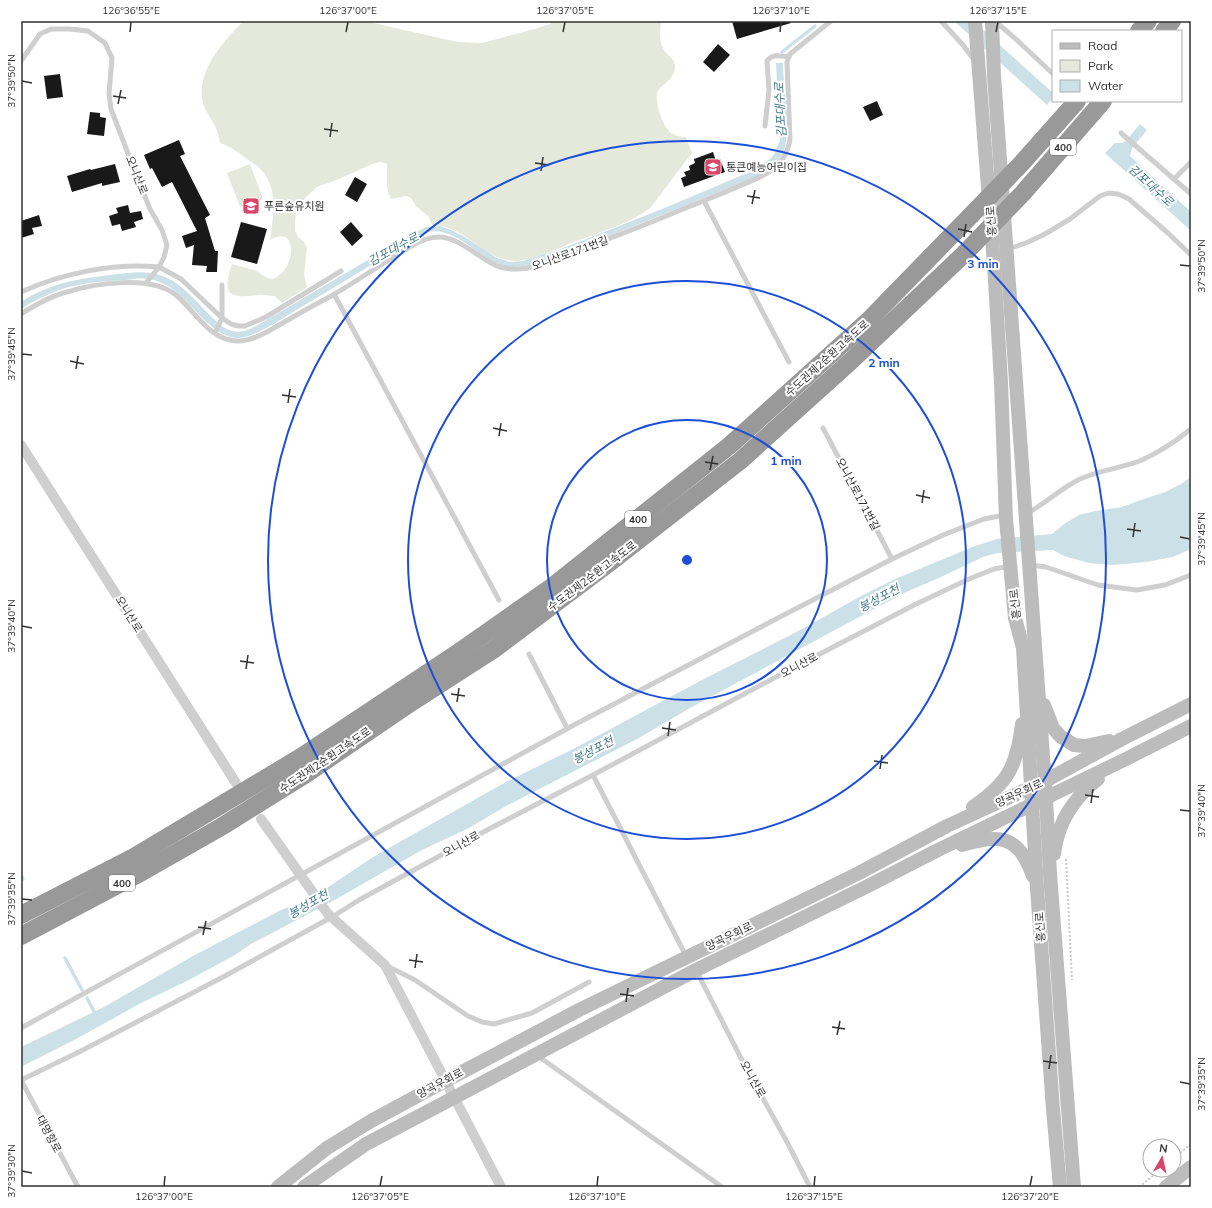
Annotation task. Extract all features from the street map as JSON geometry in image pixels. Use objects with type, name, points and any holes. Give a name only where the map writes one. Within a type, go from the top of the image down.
[{"type":"highway","points":[[1140,30],[1148,21]]},
{"type":"highway","points":[[1165,30],[1172,21]]},
{"type":"highway","name":"수도권제2순환고속도로","points":[[21,915],[134,857],[282,769],[456,654],[546,591],[729,446],[868,321],[1021,164],[1076,102]]},
{"type":"highway","name":"수도권제2순환고속도로","points":[[21,936],[142,872],[221,827],[293,783],[406,706],[493,650],[613,560],[740,461],[852,360],[963,255],[1023,193],[1102,102]]},
{"type":"main road","name":"흥신로","points":[[975,21],[977,51],[988,70],[1007,249],[1029,561],[1032,691],[1032,787],[1037,888],[1060,1187]]},
{"type":"main road","name":"흥신로","points":[[993,22],[988,70],[994,264],[1002,389],[1006,517],[1015,618],[1032,691],[1046,798],[1050,874],[1074,1187]]},
{"type":"main road","points":[[1032,691],[1053,728],[1060,736],[1074,745],[1085,746],[1122,739]]},
{"type":"main road","points":[[947,826],[988,797],[1005,780],[1014,762],[1032,691]]},
{"type":"main road","name":"양곡우회로","points":[[278,1187],[327,1148],[372,1121],[579,1010],[857,874],[947,826],[1044,781],[1191,704]]},
{"type":"main road","name":"양곡우회로","points":[[304,1187],[366,1144],[696,970],[1191,726]]},
{"type":"main road","points":[[1050,874],[1058,835],[1064,819],[1088,787],[1122,761]]},
{"type":"main road","points":[[938,850],[996,838],[1010,842],[1021,851],[1030,866],[1037,888]]},
{"type":"main road","points":[[1166,1187],[1191,1167]]},
{"type":"street","name":"오니산로","points":[[21,445],[236,783]]},
{"type":"street","points":[[261,819],[330,916],[385,965],[454,1098]]},
{"type":"street","name":"양곡우회로","points":[[454,1098],[501,1187]]},
{"type":"lane","points":[[765,126],[769,90],[767,61],[770,57],[776,55],[789,57],[799,46],[830,21]]},
{"type":"lane","points":[[941,21],[988,70]]},
{"type":"lane","name":"흥신로","points":[[993,22],[1018,41],[1052,73]]},
{"type":"lane","name":"오니산로","points":[[21,61],[40,34],[51,29],[88,31],[105,43],[112,58],[109,94],[111,109],[150,209],[162,230],[167,245],[164,257],[147,282]]},
{"type":"lane","name":"오니산로171번길","points":[[21,314],[42,302],[66,292],[110,283],[147,282],[165,288],[176,295],[206,326],[225,338],[237,341],[248,340],[263,333],[334,294],[424,239],[440,237],[450,239],[496,266],[517,269],[528,268],[611,239],[763,176],[774,169],[787,152],[790,140],[787,62],[789,57]]},
{"type":"lane","points":[[1122,133],[1191,194]]},
{"type":"lane","points":[[1174,179],[1191,162]]},
{"type":"lane","points":[[1007,249],[1026,243],[1045,234],[1070,219],[1100,196],[1108,193],[1118,194],[1129,199],[1191,255]]},
{"type":"lane","points":[[704,201],[789,362]]},
{"type":"lane","points":[[21,292],[44,282],[61,277],[104,269],[136,266],[157,269],[173,274],[187,284],[222,318],[231,324],[245,326],[266,317],[341,271]]},
{"type":"lane","points":[[215,332],[222,318],[222,285]]},
{"type":"lane","points":[[334,294],[499,600]]},
{"type":"lane","name":"오니산로171번길","points":[[823,428],[892,559]]},
{"type":"lane","points":[[1026,517],[1060,491],[1080,479],[1108,469],[1141,460],[1167,447],[1191,429]]},
{"type":"lane","points":[[21,1028],[302,877],[567,728],[892,559],[943,535],[984,519],[1006,517]]},
{"type":"lane","points":[[1029,561],[1098,585],[1137,590],[1165,585],[1191,575]]},
{"type":"lane","name":"오니산로","points":[[21,1080],[86,1049],[223,977],[489,828],[593,775],[777,676],[969,578],[1010,563]]},
{"type":"lane","points":[[529,654],[567,728]]},
{"type":"lane","points":[[593,775],[686,957]]},
{"type":"lane","points":[[385,965],[415,980],[468,1016],[482,1022],[494,1024],[532,1013],[589,982]]},
{"type":"lane","name":"오니산로","points":[[696,970],[744,1064],[810,1187]]},
{"type":"lane","points":[[535,1054],[722,1187]]},
{"type":"lane","name":"대명항로","points":[[21,1080],[78,1187]]},
{"type":"path","points":[[1066,855],[1072,982]]},
{"type":"path","points":[[1182,1151],[1191,1144]]},
{"type":"path","points":[[1139,1187],[1150,1178]]},
{"type":"green space","points":[[244,21],[365,21],[458,42],[482,43],[538,28],[555,21],[661,21],[661,42],[664,50],[674,61],[675,66],[670,79],[658,91],[658,109],[665,126],[671,133],[680,137],[686,137],[692,153],[651,207],[635,218],[544,255],[518,261],[500,258],[483,249],[460,233],[442,226],[432,225],[429,217],[416,206],[411,198],[406,196],[391,199],[387,186],[387,164],[381,162],[372,164],[317,187],[304,199],[296,211],[295,231],[307,248],[304,275],[307,287],[282,303],[275,296],[237,296],[228,289],[228,276],[232,264],[257,271],[267,278],[273,279],[281,274],[285,269],[291,250],[288,239],[284,237],[278,237],[270,240],[273,215],[273,197],[268,180],[264,173],[237,152],[220,143],[216,128],[204,106],[202,94],[206,71],[212,59],[227,38]]},
{"type":"green space","points":[[250,164],[263,199],[240,207],[227,173]]},
{"type":"water","points":[[954,21],[973,21],[1052,92],[1052,99],[1047,105]]},
{"type":"water","points":[[776,63],[783,63],[787,125],[785,148],[782,156],[771,168],[743,183],[553,258],[520,267],[502,265],[491,260],[450,234],[439,231],[428,232],[415,238],[268,327],[252,335],[238,338],[219,332],[202,318],[179,294],[161,282],[149,279],[108,281],[75,286],[49,294],[21,309],[21,302],[25,299],[41,291],[62,284],[85,278],[146,272],[165,277],[173,281],[186,291],[223,327],[232,331],[240,332],[258,325],[426,227],[440,226],[451,230],[497,258],[510,262],[523,261],[561,249],[752,171],[770,159],[775,153],[780,140]]},
{"type":"water","points":[[1140,124],[1147,130],[1132,148],[1130,156],[1191,212],[1191,231],[1105,153],[1115,143],[1122,143],[1126,141]]},
{"type":"water","name":"봉성포천","points":[[1191,477],[1191,549],[1173,557],[1147,562],[1112,565],[1089,563],[1064,556],[1053,550],[997,553],[983,557],[904,593],[690,708],[639,738],[506,806],[469,828],[422,850],[187,981],[141,1003],[21,1067],[21,1047],[104,1007],[193,956],[283,909],[296,905],[324,890],[373,857],[506,782],[577,747],[698,682],[804,628],[861,596],[895,579],[975,546],[997,539],[1052,534],[1064,524],[1079,515],[1122,507],[1165,492]]},
{"type":"building","points":[[732,21],[790,21],[791,23],[737,39]]},
{"type":"building","points":[[718,44],[730,55],[714,72],[703,62]]},
{"type":"building","points":[[60,74],[63,97],[47,99],[44,76]]},
{"type":"building","points":[[877,101],[883,115],[870,121],[863,107]]},
{"type":"building","points":[[90,112],[100,113],[100,117],[106,118],[104,136],[87,134]]},
{"type":"building","points":[[179,140],[185,154],[180,156],[210,215],[205,218],[215,251],[218,251],[217,272],[206,272],[207,266],[192,265],[194,245],[186,248],[182,236],[197,231],[172,182],[162,187],[152,168],[150,169],[144,155]]},
{"type":"building","points":[[713,152],[716,161],[720,159],[725,172],[684,187],[681,178],[686,176],[684,172],[690,170],[689,166],[695,163],[694,159]]},
{"type":"building","points":[[115,164],[120,182],[102,186],[102,183],[72,192],[67,176],[90,169]]},
{"type":"building","points":[[355,177],[367,184],[357,202],[345,195]]},
{"type":"building","points":[[128,205],[130,213],[141,211],[143,219],[134,222],[136,227],[122,231],[120,224],[112,226],[109,216],[118,213],[116,208]]},
{"type":"building","points":[[39,215],[42,226],[32,228],[34,234],[21,238],[21,221]]},
{"type":"building","points":[[241,222],[267,229],[257,264],[231,257]]},
{"type":"building","points":[[351,222],[363,236],[352,246],[340,232]]},
{"type":"waterway","name":"김포대수로","points":[[782,52],[815,26]]},
{"type":"waterway","points":[[21,875],[23,879]]},
{"type":"waterway","points":[[65,958],[82,990]]},
{"type":"waterway","points":[[87,998],[96,1015]]},
{"type":"place","name":"통큰예능어린이집","points":[[713,167]]},
{"type":"place","name":"푸른숲유치원","points":[[251,206]]}]
